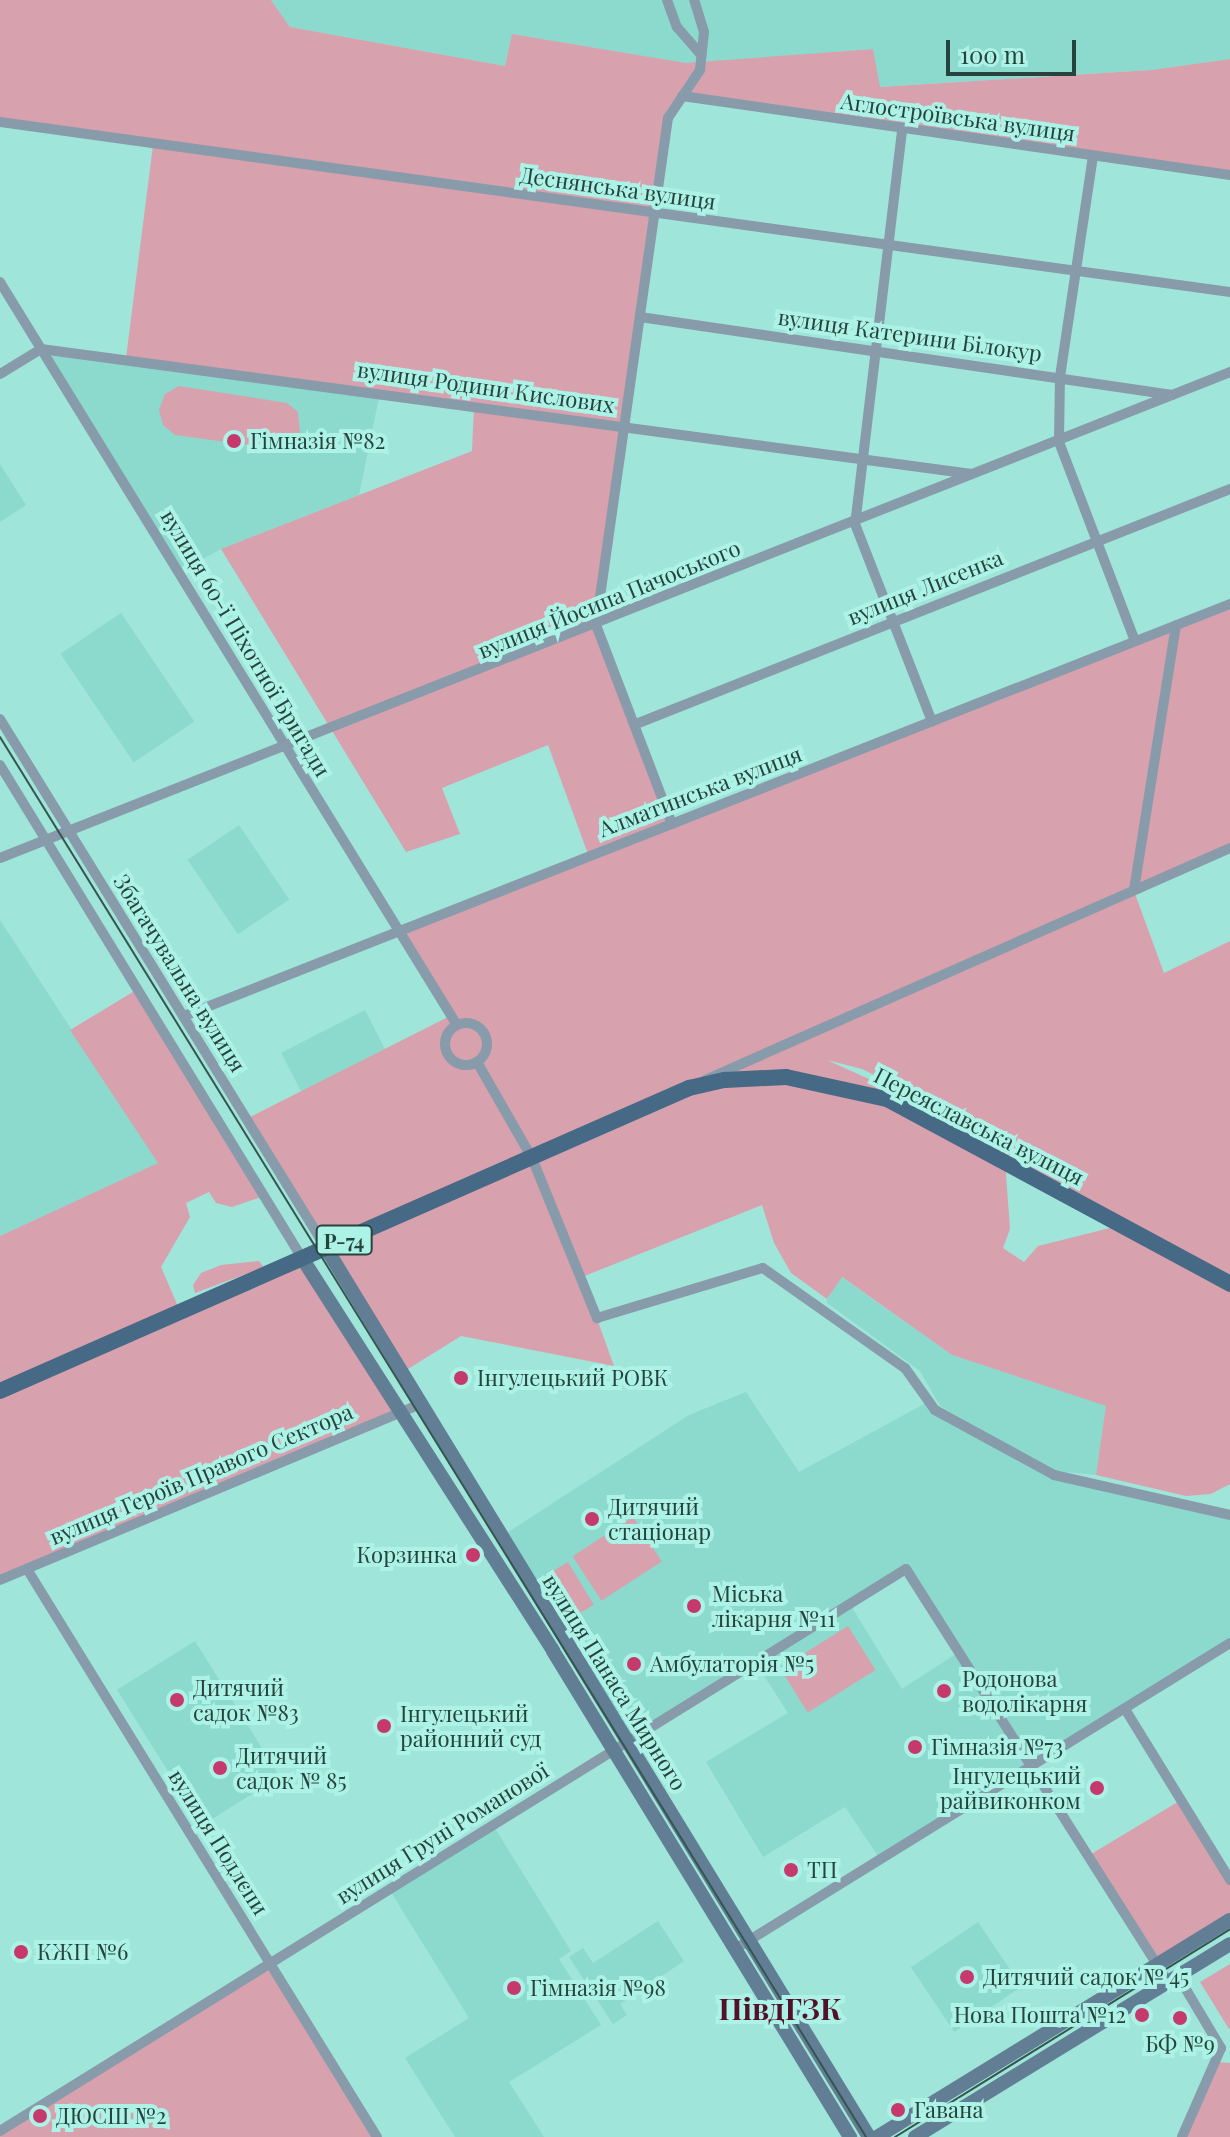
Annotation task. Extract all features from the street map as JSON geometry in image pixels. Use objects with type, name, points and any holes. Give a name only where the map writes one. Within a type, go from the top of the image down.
[{"type":"main road","name":"Переяславська вулиця","points":[[689,1088],[725,1080],[786,1077],[861,1089],[1011,1163],[1230,1284]]},
{"type":"main road","name":"Р-74","points":[[0,1391],[689,1088]]},
{"type":"main road","name":"вулиця Панаса Мирного","points":[[326,1248],[418,1405],[627,1742],[850,2137]]},
{"type":"main road","name":"вулиця Панаса Мирного","points":[[302,1258],[403,1411],[613,1751],[869,2137]]},
{"type":"main road","points":[[877,2137],[1230,1920]]},
{"type":"main road","points":[[915,2137],[1230,1944]]},
{"type":"street","points":[[667,0],[677,27],[701,55]]},
{"type":"street","points":[[672,824],[596,625],[668,118],[700,70],[704,32],[694,0]]},
{"type":"street","name":"Аглостроївська вулиця","points":[[682,96],[902,131],[1230,175]]},
{"type":"street","name":"Деснянська вулиця","points":[[0,122],[885,244],[1076,267],[1230,292]]},
{"type":"street","points":[[902,131],[885,244],[855,524],[932,722]]},
{"type":"street","points":[[1093,156],[1060,376],[1059,442],[1135,641]]},
{"type":"street","name":"вулиця 60-ї Піхотної Бригади","points":[[0,282],[457,1025]]},
{"type":"street","name":"вулиця Катерини Білокур","points":[[640,317],[1174,395]]},
{"type":"street","points":[[0,374],[41,349]]},
{"type":"street","name":"вулиця Родини Кислових","points":[[41,349],[974,474]]},
{"type":"street","name":"вулиця Йосипа Пачоського","points":[[0,858],[855,524],[1230,372]]},
{"type":"street","name":"вулиця Лисенка","points":[[636,724],[1230,489]]},
{"type":"street","name":"Алматинська вулиця","points":[[184,1016],[397,928],[672,824],[1230,604]]},
{"type":"street","points":[[1134,890],[1176,625]]},
{"type":"street","name":"Збагачувальна вулиця","points":[[0,719],[67,833],[326,1248]]},
{"type":"street","name":"Збагачувальна вулиця","points":[[0,765],[302,1258]]},
{"type":"street","points":[[689,1088],[1230,848]]},
{"type":"street","points":[[457,1025],[475,1025],[485,1034],[486,1050],[477,1062],[463,1064],[448,1054],[446,1037],[457,1025]]},
{"type":"street","points":[[477,1062],[532,1158],[597,1318],[729,1275],[767,1269],[905,1368],[935,1410],[1054,1475],[1230,1515]]},
{"type":"street","name":"вулиця Героїв Правого Сектора","points":[[0,1580],[418,1405]]},
{"type":"street","name":"вулиця Подлєпи","points":[[27,1569],[377,2137]]},
{"type":"street","name":"вулиця Груні Романової","points":[[0,2131],[906,1569],[1032,1766]]},
{"type":"street","points":[[742,1945],[1230,1643]]},
{"type":"street","points":[[1125,1709],[1230,1880]]},
{"type":"street","points":[[1032,1766],[1157,1965],[1173,1979],[1225,2047],[1182,2137]]},
{"type":"shaded area","points":[[0,0],[271,0],[290,27],[505,66],[512,34],[686,63],[873,49],[880,87],[1151,70],[1230,59],[1230,175],[682,97],[674,106],[596,625],[672,823],[1230,604],[1230,848],[1134,891],[1164,973],[1230,941],[1230,1484],[1211,1494],[1186,1496],[1096,1475],[1106,1406],[952,1355],[842,1277],[827,1299],[791,1273],[774,1243],[762,1205],[582,1277],[614,1366],[461,1336],[400,1374],[248,1118],[450,1016],[397,928],[588,854],[548,745],[442,788],[460,834],[406,852],[221,549],[472,451],[474,406],[126,358],[153,145],[0,122]],"holes":[[[827,1060],[862,1069],[1036,1155]],[[1005,1161],[1122,1225],[1038,1246],[1024,1262],[1003,1248],[1010,1229]]]},
{"type":"shaded area","points":[[271,0],[1230,0],[1230,59],[1151,70],[879,87],[872,49],[691,64],[512,34],[505,66],[290,27]]},
{"type":"shaded area","name":"Гімназія №82","points":[[41,349],[380,393],[359,495],[221,549],[179,572]]},
{"type":"shaded area","points":[[179,386],[287,403],[298,412],[300,433],[290,446],[278,449],[175,435],[163,425],[159,410],[165,394]]},
{"type":"shaded area","points":[[0,464],[26,505],[0,522]]},
{"type":"shaded area","points":[[121,613],[194,722],[134,762],[60,654]]},
{"type":"shaded area","points":[[239,825],[289,900],[238,934],[188,860]]},
{"type":"shaded area","points":[[0,920],[159,1163],[0,1236]]},
{"type":"shaded area","points":[[138,989],[264,1196],[232,1207],[216,1203],[209,1192],[186,1203],[190,1217],[161,1267],[180,1311],[302,1258],[403,1411],[0,1580],[0,1236],[158,1163],[70,1030]]},
{"type":"shaded area","points":[[365,1010],[385,1049],[301,1092],[281,1053]]},
{"type":"shaded area","points":[[259,1261],[263,1266],[257,1270],[195,1293],[193,1285],[201,1273],[221,1265]]},
{"type":"shaded area","points":[[841,1277],[952,1355],[1107,1406],[1096,1475],[1054,1471],[940,1406],[920,1371],[826,1302]]},
{"type":"shaded area","name":"Міська лікарня №11","points":[[746,1392],[799,1472],[926,1403],[1054,1475],[1230,1515],[1230,1643],[880,1859],[845,1807],[763,1857],[706,1762],[788,1713],[756,1663],[627,1742],[499,1538],[689,1415]],"holes":[[[906,1570],[959,1652],[902,1689],[851,1606]]]},
{"type":"shaded area","points":[[633,1517],[662,1561],[601,1601],[573,1556]]},
{"type":"shaded area","points":[[568,1562],[594,1605],[572,1618],[547,1575]]},
{"type":"shaded area","points":[[848,1626],[876,1670],[808,1712],[780,1668]]},
{"type":"shaded area","points":[[195,1641],[280,1777],[202,1825],[117,1690]]},
{"type":"shaded area","points":[[1181,1800],[1230,1880],[1230,1920],[1157,1965],[1088,1856]]},
{"type":"shaded area","name":"Гімназія №98","points":[[493,1825],[571,1951],[559,1959],[601,2025],[509,2082],[544,2137],[455,2137],[405,2058],[469,2018],[389,1889]]},
{"type":"shaded area","points":[[658,1921],[684,1961],[620,2004],[627,2015],[613,2024],[569,1957],[583,1948],[593,1963]]},
{"type":"shaded area","name":"Дитячий садок № 45","points":[[978,1922],[1022,1987],[954,2032],[911,1967]]},
{"type":"shaded area","points":[[271,1963],[377,2137],[0,2137],[0,2131]]},
{"type":"shaded area","points":[[1230,1964],[1230,2028],[1229,2029],[1200,1982]]},
{"type":"shaded area","points":[[1215,2062],[1230,2063],[1230,2137],[1182,2137]]},
{"type":"tram line","points":[[0,737],[866,2137]]},
{"type":"tram line","points":[[895,2137],[1230,1929]]},
{"type":"place","name":"Гімназія №82","points":[[234,441]]},
{"type":"place","name":"Інгулецький РОВК","points":[[461,1378]]},
{"type":"place","name":"Дитячий стаціонар","points":[[592,1519]]},
{"type":"place","name":"Корзинка","points":[[473,1555]]},
{"type":"place","name":"Міська лікарня №11","points":[[694,1606]]},
{"type":"place","name":"Амбулаторія №5","points":[[634,1664]]},
{"type":"place","name":"Родонова водолікарня","points":[[944,1691]]},
{"type":"place","name":"Дитячий садок №83","points":[[177,1700]]},
{"type":"place","name":"Інгулецький районний суд","points":[[384,1726]]},
{"type":"place","name":"Гімназія №73","points":[[915,1747]]},
{"type":"place","name":"Дитячий садок № 85","points":[[220,1768]]},
{"type":"place","name":"Інгулецький райвиконком","points":[[1097,1788]]},
{"type":"place","name":"ТП","points":[[791,1870]]},
{"type":"place","name":"КЖП №6","points":[[21,1952]]},
{"type":"place","name":"Дитячий садок № 45","points":[[967,1977]]},
{"type":"place","name":"Гімназія №98","points":[[514,1988]]},
{"type":"place","name":"Нова Пошта №12","points":[[1142,2015]]},
{"type":"place","name":"БФ №9","points":[[1180,2018]]},
{"type":"place","name":"Гавана","points":[[898,2110]]},
{"type":"place","name":"ДЮСШ №2","points":[[40,2116]]},
{"type":"district","name":"ПівдГЗК","points":[[780,2008]]}]
